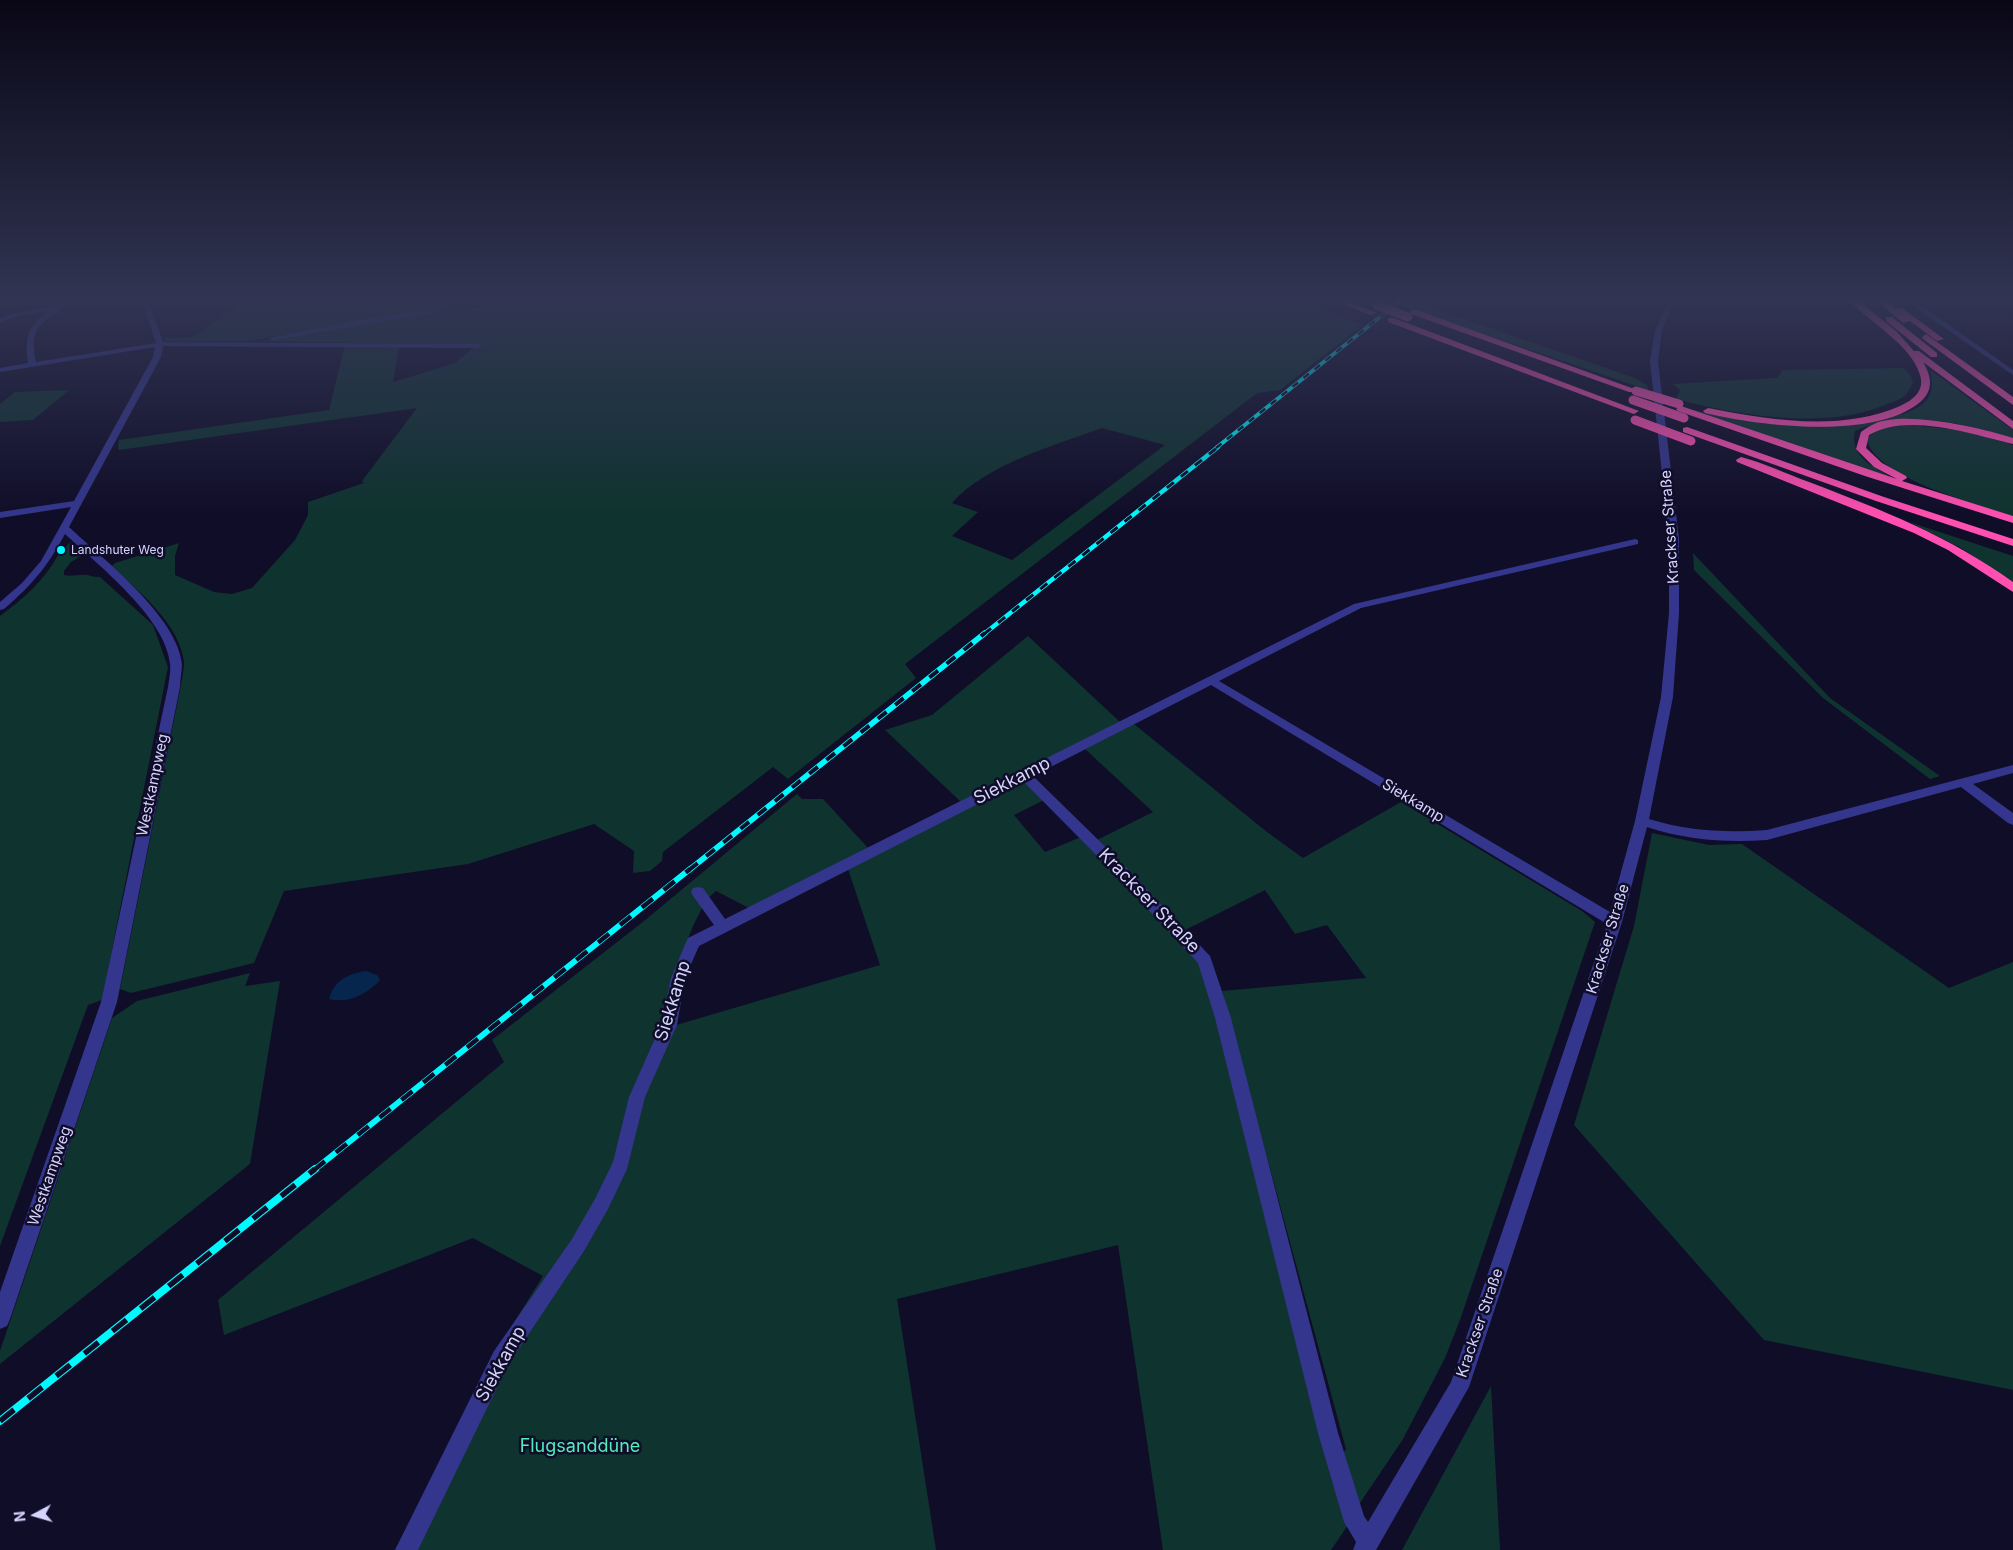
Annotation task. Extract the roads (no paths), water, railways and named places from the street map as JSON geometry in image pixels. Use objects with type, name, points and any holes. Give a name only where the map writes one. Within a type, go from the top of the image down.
[{"type":"highway","points":[[1523,373],[1689,436],[2013,543]]},
{"type":"highway","points":[[1572,373],[1869,474],[2013,520]]},
{"type":"highway","points":[[1681,410],[1807,423],[1856,420],[1901,410],[1918,400],[1924,392],[1926,382],[1924,373]]},
{"type":"highway","points":[[1945,373],[2013,426]]},
{"type":"highway","points":[[1959,373],[2013,414]]},
{"type":"highway","points":[[1976,373],[2013,402]]},
{"type":"highway","points":[[1989,373],[2013,390]]},
{"type":"highway","points":[[1632,395],[1681,410],[1842,474],[2013,531]]},
{"type":"highway","points":[[1968,506],[1908,482],[1878,465],[1862,449],[1862,436],[1866,431],[1882,425],[1920,422],[1971,429],[2013,442]]},
{"type":"highway","points":[[1689,436],[1735,458],[1904,525],[1968,557],[2013,588]]},
{"type":"highway","points":[[1735,458],[2013,552]]},
{"type":"street","points":[[0,607],[26,585],[38,571],[78,503],[148,373]]},
{"type":"street","name":"Krackser Straße","points":[[1366,1546],[1459,1386],[1615,922],[1642,821],[1667,697],[1674,614],[1674,539],[1655,373]]},
{"type":"street","points":[[0,515],[78,503]]},
{"type":"street","name":"Westkampweg","points":[[0,1319],[109,1002],[174,687],[176,664],[169,639],[145,605],[64,527]]},
{"type":"street","name":"Siekkamp","points":[[406,1550],[501,1358],[578,1246],[602,1203],[621,1163],[637,1097],[669,1025],[678,978],[693,942],[1358,606],[1635,542]]},
{"type":"street","name":"Siekkamp","points":[[1212,681],[1615,922]]},
{"type":"street","points":[[1642,821],[1683,833],[1730,838],[1766,835],[2013,768]]},
{"type":"street","name":"Krackser Straße","points":[[1025,775],[1121,871],[1205,960],[1225,1027],[1328,1433],[1354,1522],[1366,1546]]},
{"type":"street","points":[[1962,782],[2013,820]]},
{"type":"street","points":[[698,892],[722,926]]},
{"type":"water","points":[[366,971],[377,975],[380,980],[369,990],[350,999],[329,999],[334,987],[343,979]]},
{"type":"railway","points":[[1216,448],[1309,373]]},
{"type":"railway","points":[[984,634],[1218,447]]},
{"type":"railway","points":[[689,870],[985,633]]},
{"type":"railway","points":[[314,1170],[690,869]]},
{"type":"railway","points":[[0,1421],[315,1169]]},
{"type":"place","name":"Landshuter Weg","points":[[61,550]]},
{"type":"park label","name":"Flugsanddüne","points":[[580,1447]]}]
